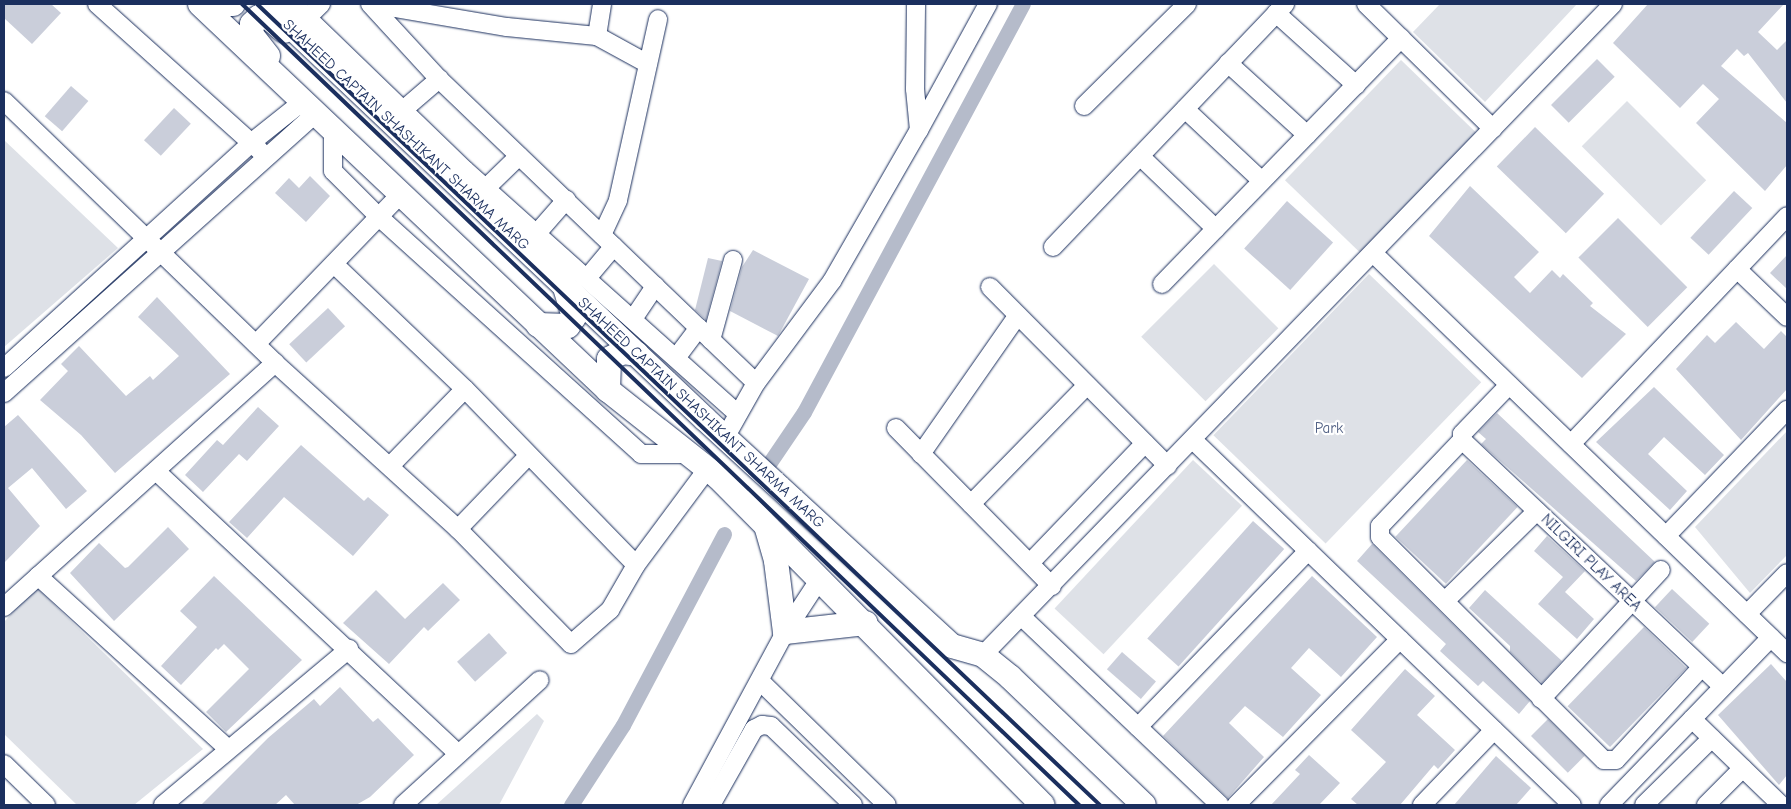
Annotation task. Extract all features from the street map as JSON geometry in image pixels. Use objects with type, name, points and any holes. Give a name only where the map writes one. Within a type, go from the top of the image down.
[{"type":"main road","points":[[200,4],[307,109],[608,390],[714,473],[865,623],[1042,805]]},
{"type":"main road","points":[[220,4],[233,4]]},
{"type":"main road","name":"SHAHEED CAPTAIN SHASHIKANT SHARMA MARG","points":[[267,4],[637,354],[952,646],[983,655],[1144,805]]},
{"type":"main road","points":[[278,81],[264,50],[251,34],[254,20],[268,17],[308,43]]},
{"type":"main road","points":[[538,325],[568,326],[574,317],[564,285]]},
{"type":"main road","points":[[608,390],[609,359],[623,352],[637,354]]},
{"type":"main road","points":[[762,521],[776,562],[785,632],[865,623]]},
{"type":"street","points":[[97,4],[252,142],[264,155]]},
{"type":"street","points":[[293,4],[402,110],[486,188],[538,232],[738,414]]},
{"type":"street","points":[[307,18],[321,4]]},
{"type":"street","points":[[371,4],[507,27],[597,36],[648,64]]},
{"type":"street","points":[[371,4],[439,78],[756,383]]},
{"type":"street","points":[[597,36],[602,4]]},
{"type":"street","points":[[916,4],[915,89],[920,130]]},
{"type":"street","points":[[726,436],[756,383],[832,281],[920,130],[988,4]]},
{"type":"street","points":[[1084,106],[1187,4]]},
{"type":"street","points":[[1366,4],[1493,128]]},
{"type":"street","points":[[983,655],[1052,586],[1613,4]]},
{"type":"street","points":[[1053,247],[1280,8],[1356,85]]},
{"type":"street","points":[[588,277],[608,241],[658,19]]},
{"type":"street","points":[[1162,284],[1401,38]]},
{"type":"street","points":[[1228,63],[1307,135]]},
{"type":"street","points":[[402,110],[439,78]]},
{"type":"street","points":[[4,101],[158,252],[275,363],[458,529],[571,644],[610,610],[636,565],[714,473]]},
{"type":"street","points":[[4,368],[252,142],[307,109]]},
{"type":"street","points":[[4,393],[264,155],[307,109]]},
{"type":"street","points":[[1184,109],[1262,181]]},
{"type":"street","points":[[334,133],[334,171],[378,216],[641,454],[690,454]]},
{"type":"street","points":[[486,188],[519,156]]},
{"type":"street","points":[[1140,156],[1216,229]]},
{"type":"street","points":[[256,344],[400,195]]},
{"type":"street","points":[[538,232],[566,200]]},
{"type":"street","points":[[1571,444],[1787,216]]},
{"type":"street","points":[[1372,253],[1787,653]]},
{"type":"street","points":[[676,358],[705,334],[733,260]]},
{"type":"street","points":[[334,264],[465,388],[528,456],[636,565]]},
{"type":"street","points":[[1737,269],[1787,317]]},
{"type":"street","points":[[633,319],[655,286]]},
{"type":"street","points":[[990,287],[1168,466]]},
{"type":"street","points":[[921,454],[1018,315]]},
{"type":"street","points":[[4,607],[275,363]]},
{"type":"street","points":[[1509,384],[1462,438],[1380,526],[1378,532],[1541,699],[1610,761],[1701,668]]},
{"type":"street","points":[[971,504],[1087,385]]},
{"type":"street","points":[[390,466],[465,388]]},
{"type":"street","points":[[1666,536],[1787,410]]},
{"type":"street","points":[[896,428],[1052,586]]},
{"type":"street","name":"NILGIRI PLAY AREA","points":[[1462,438],[1723,688]]},
{"type":"street","points":[[1193,440],[1572,805]]},
{"type":"street","points":[[1030,563],[1145,443]]},
{"type":"street","points":[[458,529],[528,456]]},
{"type":"street","points":[[156,471],[349,649],[458,754]]},
{"type":"street","points":[[1446,600],[1537,511]]},
{"type":"street","points":[[1138,727],[1308,551]]},
{"type":"street","points":[[1541,699],[1661,570]]},
{"type":"street","points":[[1747,614],[1787,573]]},
{"type":"street","points":[[38,576],[228,749]]},
{"type":"street","points":[[692,805],[785,632],[820,580]]},
{"type":"street","points":[[1022,617],[1220,805]]},
{"type":"street","points":[[1609,805],[1771,637]]},
{"type":"street","points":[[1236,805],[1400,639]]},
{"type":"street","points":[[163,805],[349,649]]},
{"type":"street","points":[[403,805],[540,680]]},
{"type":"street","points":[[760,681],[887,805]]},
{"type":"street","points":[[1692,719],[1781,805]]},
{"type":"street","points":[[711,805],[754,729],[762,725],[771,726],[853,805]]},
{"type":"street","points":[[1422,805],[1494,730]]},
{"type":"street","points":[[1648,804],[1712,738]]},
{"type":"street","points":[[4,764],[46,805]]},
{"type":"street","points":[[1706,805],[1742,768]]},
{"type":"green space","points":[[1440,4],[1577,4],[1485,102],[1413,32]]},
{"type":"green space","points":[[1401,60],[1477,133],[1361,253],[1285,180]]},
{"type":"green space","points":[[1627,101],[1706,180],[1661,225],[1582,146]]},
{"type":"green space","points":[[4,140],[118,248],[4,347]]},
{"type":"green space","points":[[1214,264],[1278,328],[1206,401],[1141,337]]},
{"type":"green space","name":"Park","points":[[1369,274],[1481,382],[1326,543],[1213,435]]},
{"type":"green space","points":[[1787,431],[1787,555],[1750,593],[1695,527]]},
{"type":"green space","points":[[1193,460],[1242,506],[1104,654],[1055,608]]},
{"type":"green space","points":[[36,587],[203,749],[134,805],[77,805],[4,734],[4,622]]},
{"type":"green space","points":[[537,714],[544,721],[499,805],[436,805]]},
{"type":"building","points":[[4,4],[51,4],[61,13],[32,44],[4,18]]},
{"type":"building","points":[[1648,4],[1784,4],[1758,32],[1777,50],[1787,40],[1787,103],[1748,53],[1744,56],[1737,49],[1721,66],[1787,123],[1787,165],[1765,191],[1696,123],[1719,99],[1703,84],[1680,108],[1613,43]]},
{"type":"building","points":[[1597,59],[1615,77],[1569,123],[1551,105]]},
{"type":"building","points":[[71,86],[88,101],[62,131],[45,116]]},
{"type":"building","points":[[174,108],[191,124],[161,156],[144,140]]},
{"type":"building","points":[[1535,127],[1604,194],[1566,233],[1497,167]]},
{"type":"building","points":[[310,176],[330,196],[306,222],[275,193],[289,178],[299,188]]},
{"type":"building","points":[[1470,186],[1539,252],[1514,277],[1530,293],[1552,270],[1560,278],[1563,274],[1593,303],[1590,306],[1626,334],[1582,378],[1429,236]]},
{"type":"building","points":[[1734,191],[1752,208],[1709,255],[1690,238]]},
{"type":"building","points":[[1287,201],[1333,242],[1290,290],[1244,249]]},
{"type":"building","points":[[1618,218],[1687,287],[1648,327],[1578,258]]},
{"type":"building","points":[[753,250],[809,279],[778,336],[730,311],[742,267]]},
{"type":"building","points":[[1787,255],[1787,289],[1770,273]]},
{"type":"building","points":[[708,258],[722,261],[706,320],[695,310]]},
{"type":"building","points":[[157,297],[230,374],[115,473],[81,435],[40,400],[68,371],[61,364],[79,346],[126,396],[150,376],[153,380],[179,356],[138,317]]},
{"type":"building","points":[[328,308],[345,326],[306,362],[289,344]]},
{"type":"building","points":[[1736,322],[1764,349],[1781,331],[1787,337],[1787,389],[1741,440],[1676,369],[1707,335],[1715,343]]},
{"type":"building","points":[[1654,387],[1724,455],[1705,475],[1664,437],[1648,454],[1687,491],[1670,510],[1596,442]]},
{"type":"building","points":[[258,407],[279,426],[247,461],[239,454],[203,492],[185,475],[217,440],[223,445]]},
{"type":"building","points":[[1497,413],[1655,562],[1636,581],[1481,444],[1486,439],[1478,432]]},
{"type":"building","points":[[18,415],[87,491],[66,509],[32,468],[8,488],[40,526],[4,563],[4,427]]},
{"type":"building","points":[[301,445],[364,501],[368,497],[389,515],[353,556],[284,497],[247,538],[229,522]]},
{"type":"building","points":[[1467,460],[1517,507],[1446,584],[1395,537]]},
{"type":"building","points":[[1253,521],[1284,549],[1178,667],[1147,638]]},
{"type":"building","points":[[168,527],[189,549],[114,621],[70,573],[99,543],[125,568],[128,567]]},
{"type":"building","points":[[1547,536],[1585,571],[1565,592],[1594,619],[1577,639],[1538,604],[1563,577],[1534,551]]},
{"type":"building","points":[[1372,544],[1530,701],[1519,714],[1483,681],[1478,686],[1440,651],[1446,644],[1357,561]]},
{"type":"building","points":[[214,576],[302,660],[226,732],[206,712],[249,669],[224,644],[218,650],[216,648],[181,685],[161,666],[197,627],[180,611]]},
{"type":"building","points":[[1312,576],[1377,637],[1341,677],[1309,648],[1291,668],[1321,695],[1283,737],[1245,706],[1229,723],[1264,757],[1228,798],[1163,736]]},
{"type":"building","points":[[443,583],[460,600],[428,631],[424,627],[389,664],[343,623],[376,590],[405,619]]},
{"type":"building","points":[[1672,589],[1709,624],[1692,642],[1655,607]]},
{"type":"building","points":[[1485,590],[1562,661],[1542,683],[1510,652],[1510,646],[1469,608]]},
{"type":"building","points":[[1644,627],[1686,668],[1610,747],[1568,706]]},
{"type":"building","points":[[489,633],[507,653],[475,682],[457,662]]},
{"type":"building","points":[[1122,652],[1156,682],[1141,699],[1107,669]]},
{"type":"building","points":[[1771,664],[1787,682],[1787,775],[1779,785],[1718,715]]},
{"type":"building","points":[[1405,669],[1435,696],[1417,715],[1455,750],[1438,769],[1434,765],[1400,805],[1358,805],[1351,799],[1386,762],[1351,730]]},
{"type":"building","points":[[340,687],[373,722],[378,718],[414,755],[370,797],[356,805],[295,805],[286,795],[275,805],[201,805],[268,738],[314,699],[320,706]]},
{"type":"building","points":[[1548,719],[1585,756],[1568,773],[1531,736]]},
{"type":"building","points":[[1309,755],[1340,783],[1319,805],[1271,805],[1300,774],[1295,770]]},
{"type":"building","points":[[1496,756],[1531,788],[1516,805],[1454,805]]},
{"type":"waterway","points":[[764,471],[804,412],[1023,4]]},
{"type":"waterway","points":[[571,805],[623,725],[724,534]]},
{"type":"railway","points":[[242,4],[1079,805]]},
{"type":"railway","points":[[257,4],[1100,805]]}]
